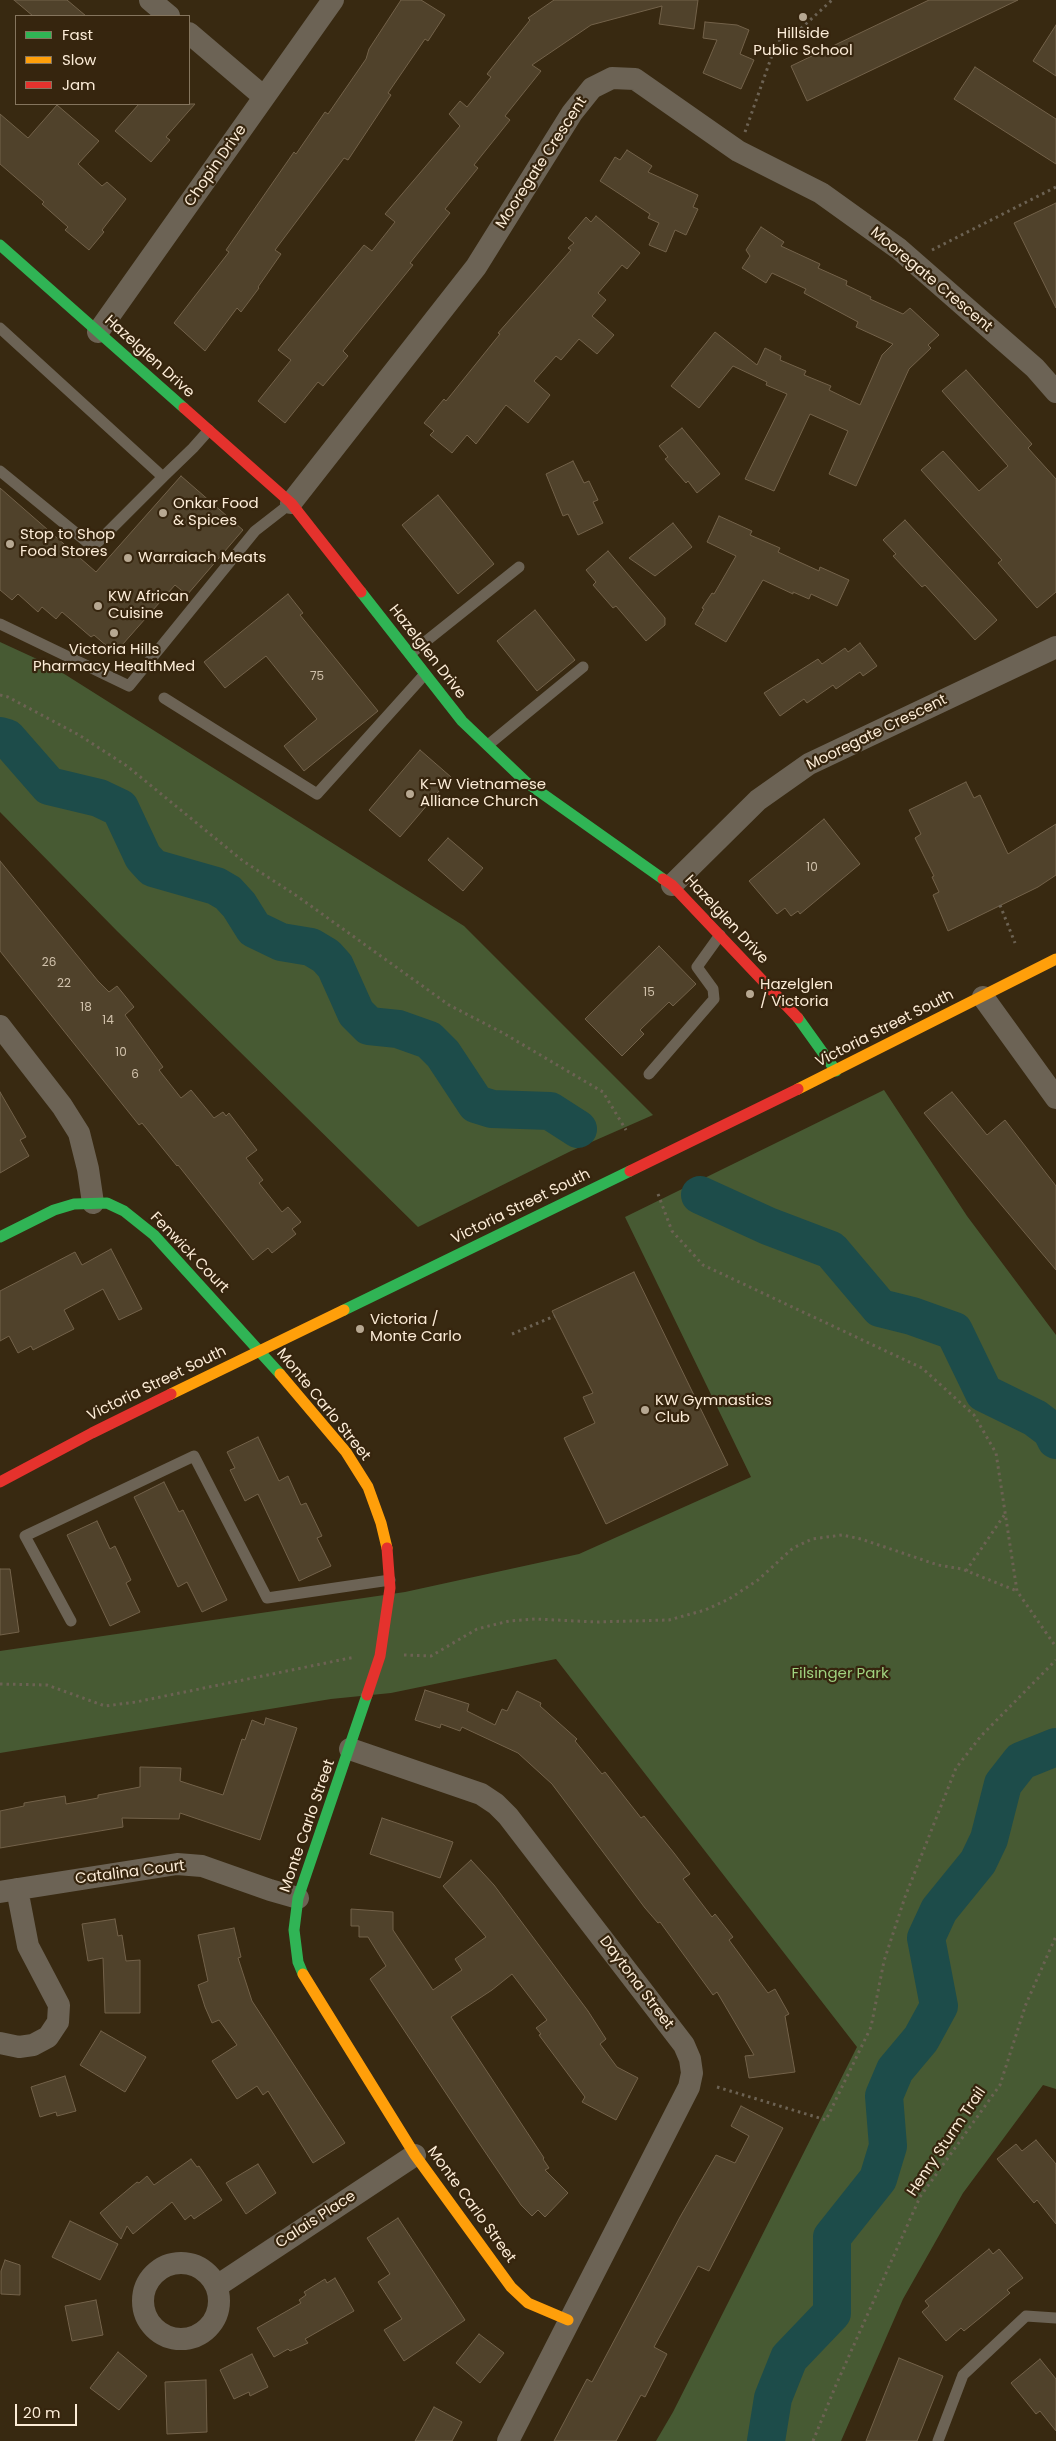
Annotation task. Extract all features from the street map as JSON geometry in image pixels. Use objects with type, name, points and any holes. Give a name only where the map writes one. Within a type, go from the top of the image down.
[{"type":"street","points":[[150,0],[168,15]]},
{"type":"street","name":"Chopin Drive","points":[[98,332],[333,0]]},
{"type":"street","points":[[190,34],[264,97]]},
{"type":"street","name":"Mooregate Crescent","points":[[292,503],[476,267],[572,113],[592,88],[612,78],[635,79],[738,151],[821,193],[912,260],[1035,368],[1056,392]]},
{"type":"street","name":"Hazelglen Drive","points":[[0,245],[292,503],[462,721],[526,782],[672,884],[798,1019],[836,1071]]},
{"type":"street","name":"Mooregate Crescent","points":[[672,884],[758,800],[809,764],[1056,647]]},
{"type":"street","name":"Victoria Street South","points":[[0,1482],[92,1433],[836,1071],[1056,959]]},
{"type":"street","points":[[983,997],[1056,1098]]},
{"type":"street","points":[[0,1026],[62,1106],[79,1133],[88,1169],[92,1203]]},
{"type":"street","name":"Fenwick Court","points":[[0,1237],[54,1210],[74,1204],[107,1203],[124,1211],[154,1235],[260,1350]]},
{"type":"street","name":"Monte Carlo Street","points":[[260,1350],[346,1452],[368,1487],[381,1523],[387,1550],[390,1580],[380,1656],[298,1898],[294,1930],[298,1962],[306,1982],[415,2155],[511,2287],[528,2303],[568,2320]]},
{"type":"street","name":"Daytona Street","points":[[350,1749],[481,1794],[496,1804],[514,1824],[684,2045],[690,2058],[692,2072],[689,2087],[568,2320],[556,2349],[508,2441]]},
{"type":"street","name":"Catalina Court","points":[[0,2043],[19,2047],[33,2044],[48,2037],[58,2022],[59,2005],[28,1946],[8,1890],[177,1864],[202,1866],[298,1898]]},
{"type":"street","name":"Calais Place","points":[[217,2286],[415,2155]]},
{"type":"lane","points":[[0,328],[163,477]]},
{"type":"lane","points":[[0,471],[93,548],[209,430]]},
{"type":"lane","points":[[0,624],[129,686],[255,531],[292,503]]},
{"type":"lane","points":[[410,654],[519,567]]},
{"type":"lane","points":[[488,746],[583,667]]},
{"type":"lane","points":[[164,698],[318,794],[425,674]]},
{"type":"lane","points":[[649,1074],[714,999],[713,989],[697,967],[720,935]]},
{"type":"lane","points":[[71,1621],[25,1536],[194,1456],[267,1598],[390,1580]]},
{"type":"lane","points":[[938,2441],[963,2375],[1026,2316],[1056,2318]]},
{"type":"path","points":[[738,151],[777,41],[796,33],[832,0]]},
{"type":"path","points":[[912,260],[1056,187]]},
{"type":"path","points":[[0,695],[8,697],[79,736],[127,766],[243,861],[297,896],[449,1005],[503,1033],[603,1092],[626,1130]]},
{"type":"path","points":[[1000,905],[1015,943]]},
{"type":"path","points":[[658,1194],[672,1231],[703,1265],[818,1317],[922,1368],[974,1415],[996,1453],[1017,1591],[1056,1647]]},
{"type":"path","points":[[512,1334],[555,1316]]},
{"type":"path","points":[[966,1571],[1005,1514]]},
{"type":"path","points":[[406,1655],[431,1656],[477,1629],[509,1621],[536,1619],[596,1622],[670,1620],[705,1610],[729,1599],[758,1580],[793,1548],[812,1540],[842,1535],[938,1565],[966,1571],[1017,1591]]},
{"type":"path","points":[[0,1684],[47,1685],[105,1706],[136,1702],[349,1657]]},
{"type":"path","points":[[717,2086],[826,2120],[871,2027],[884,1961],[905,1897],[956,1768],[981,1736],[1056,1660]]},
{"type":"path","name":"Henry Sturm Trail","points":[[813,2441],[920,2197],[1000,2085],[1026,2004],[1056,1936]]},
{"type":"green space","points":[[0,642],[50,665],[464,926],[653,1115],[571,1151],[418,1227],[117,931],[0,812]]},
{"type":"green space","name":"Filsinger Park","points":[[884,1090],[967,1216],[1056,1335],[1056,2089],[1043,2085],[963,2193],[903,2299],[841,2441],[656,2441],[673,2412],[857,2047],[556,1659],[391,1693],[331,1699],[0,1753],[0,1651],[405,1592],[579,1554],[751,1477],[625,1217]]},
{"type":"building","points":[[14,0],[67,0],[85,15],[32,15]]},
{"type":"building","points":[[401,0],[421,0],[445,15],[428,41],[425,39],[388,93],[391,95],[348,160],[344,158],[275,250],[281,254],[259,288],[241,312],[237,308],[205,351],[174,323],[229,252],[226,250],[294,152],[296,154],[325,112],[328,114],[366,59],[369,49]]},
{"type":"building","points":[[554,0],[698,0],[694,29],[659,24],[662,6],[591,25],[532,65],[541,71],[505,116],[510,120],[474,165],[478,168],[445,209],[450,213],[410,263],[413,265],[343,351],[348,356],[323,386],[318,382],[285,423],[258,401],[291,360],[278,350],[364,245],[372,251],[395,222],[385,214],[460,126],[449,114],[460,101],[467,107],[491,77],[487,74],[530,20],[528,18]]},
{"type":"building","points":[[929,0],[1018,0],[807,101],[791,66]]},
{"type":"building","points":[[705,22],[737,25],[749,30],[740,54],[754,60],[741,89],[703,73],[717,40],[703,38]]},
{"type":"building","points":[[1056,25],[1056,76],[1033,61]]},
{"type":"building","points":[[975,67],[1056,119],[1056,164],[954,99]]},
{"type":"building","points":[[195,104],[166,137],[170,140],[151,162],[115,131],[138,105]]},
{"type":"building","points":[[57,105],[99,141],[78,164],[102,186],[107,182],[126,199],[102,230],[104,232],[89,250],[65,230],[68,227],[42,204],[44,202],[0,164],[0,114],[28,138]]},
{"type":"building","points":[[627,150],[652,166],[648,172],[698,195],[693,207],[698,209],[686,235],[675,230],[666,252],[649,245],[659,223],[648,218],[650,214],[600,181],[615,157],[620,160]]},
{"type":"building","points":[[1056,203],[1056,308],[1014,223]]},
{"type":"building","points":[[596,216],[640,253],[627,269],[622,265],[598,293],[606,300],[592,316],[614,335],[597,354],[579,339],[561,360],[556,356],[534,381],[550,395],[528,423],[506,405],[476,444],[467,435],[452,453],[430,435],[434,431],[424,423],[444,399],[446,401],[500,334],[498,333],[571,250],[568,248],[574,243],[568,238],[586,217],[591,222]]},
{"type":"building","points":[[761,227],[784,242],[781,246],[820,264],[818,268],[847,281],[846,285],[871,297],[870,299],[903,314],[910,308],[939,335],[928,345],[931,348],[909,369],[856,486],[829,474],[848,431],[810,414],[774,491],[745,479],[787,394],[766,385],[767,382],[733,366],[699,408],[671,386],[715,332],[757,365],[765,348],[781,356],[780,360],[806,371],[804,375],[831,386],[829,390],[860,405],[882,355],[893,344],[856,327],[858,322],[804,293],[806,289],[772,273],[766,283],[742,268],[750,256],[746,250]]},
{"type":"building","points":[[966,370],[1032,444],[1028,448],[1056,479],[1056,592],[1037,608],[998,563],[1002,560],[921,470],[943,451],[979,491],[1008,466],[942,391]]},
{"type":"building","points":[[682,428],[720,474],[697,493],[688,481],[686,483],[665,459],[668,457],[659,446]]},
{"type":"building","points":[[573,461],[584,483],[589,481],[598,500],[593,502],[603,523],[578,535],[568,514],[563,516],[546,474]]},
{"type":"building","points":[[181,476],[243,530],[187,595],[175,585],[115,653],[94,635],[91,637],[62,612],[56,619],[42,607],[38,612],[18,594],[12,600],[0,590],[0,488],[96,572]]},
{"type":"building","points":[[438,495],[494,564],[458,594],[402,525]]},
{"type":"building","points":[[719,516],[752,531],[750,535],[780,548],[778,552],[819,571],[820,567],[849,580],[837,606],[811,594],[809,599],[793,592],[793,594],[763,580],[726,642],[695,624],[704,609],[702,608],[712,593],[714,594],[736,556],[707,542]]},
{"type":"building","points":[[905,520],[997,620],[975,640],[925,585],[922,587],[893,556],[896,554],[883,540]]},
{"type":"building","points":[[673,523],[692,547],[655,576],[629,558]]},
{"type":"building","points":[[608,551],[665,618],[665,625],[646,641],[616,606],[613,608],[593,585],[596,582],[586,570]]},
{"type":"building","points":[[288,594],[303,613],[300,615],[378,711],[304,771],[284,746],[317,719],[266,656],[225,688],[204,662]]},
{"type":"building","points":[[535,610],[575,660],[537,691],[497,641]]},
{"type":"building","points":[[860,643],[877,666],[863,676],[860,672],[836,689],[833,685],[807,703],[804,699],[780,716],[764,693],[818,659],[822,664],[845,648],[848,652]]},
{"type":"building","name":"K-W Vietnamese Alliance Church","points":[[420,750],[451,777],[400,837],[369,810]]},
{"type":"building","points":[[966,782],[974,798],[980,795],[1008,854],[1056,824],[1056,875],[1038,887],[948,931],[933,895],[939,892],[932,877],[934,876],[915,838],[921,834],[909,810]]},
{"type":"building","points":[[824,819],[860,864],[800,914],[798,911],[791,916],[785,908],[777,914],[749,881]]},
{"type":"building","points":[[448,838],[483,868],[463,891],[428,860]]},
{"type":"building","points":[[0,861],[98,981],[109,992],[117,986],[134,1007],[125,1015],[163,1067],[159,1070],[181,1098],[191,1090],[214,1118],[223,1112],[226,1116],[229,1113],[257,1150],[246,1158],[263,1180],[259,1183],[282,1212],[288,1207],[301,1222],[292,1229],[296,1234],[272,1253],[268,1248],[253,1260],[178,1165],[142,1123],[139,1125],[0,951]]},
{"type":"building","points":[[659,946],[696,984],[673,1006],[669,1002],[640,1030],[644,1034],[622,1056],[585,1019]]},
{"type":"building","points":[[0,1092],[26,1137],[20,1140],[29,1156],[0,1173]]},
{"type":"building","points":[[952,1092],[987,1135],[1005,1120],[1056,1186],[1056,1270],[924,1113]]},
{"type":"building","points":[[111,1249],[142,1309],[119,1320],[103,1289],[64,1310],[74,1329],[33,1350],[31,1346],[18,1353],[9,1336],[0,1341],[0,1291],[75,1252],[82,1265]]},
{"type":"building","name":"KW Gymnastics Club","points":[[634,1272],[728,1465],[606,1524],[564,1438],[595,1423],[583,1397],[593,1393],[552,1311]]},
{"type":"building","points":[[258,1437],[279,1481],[288,1476],[301,1505],[306,1503],[322,1536],[317,1538],[331,1566],[299,1581],[258,1494],[245,1501],[230,1470],[235,1468],[227,1452]]},
{"type":"building","points":[[164,1482],[179,1512],[183,1510],[227,1600],[202,1612],[187,1582],[178,1587],[134,1497]]},
{"type":"building","points":[[97,1521],[110,1549],[115,1546],[131,1580],[126,1583],[140,1612],[110,1626],[67,1535]]},
{"type":"building","points":[[0,1569],[10,1569],[19,1632],[0,1635]]},
{"type":"building","points":[[425,1690],[469,1704],[467,1711],[495,1725],[502,1709],[507,1711],[517,1691],[541,1703],[540,1706],[577,1739],[575,1741],[602,1774],[605,1772],[641,1818],[644,1816],[690,1874],[683,1879],[712,1917],[715,1914],[733,1937],[729,1940],[768,1993],[775,1989],[789,2014],[785,2016],[795,2072],[749,2078],[745,2056],[754,2055],[717,1992],[713,1995],[660,1922],[658,1923],[645,1908],[552,1784],[518,1753],[462,1727],[460,1731],[441,1724],[440,1728],[415,1720]]},
{"type":"building","points":[[266,1718],[297,1728],[260,1840],[180,1813],[179,1819],[122,1818],[123,1827],[0,1848],[0,1811],[24,1806],[24,1803],[65,1796],[66,1804],[98,1798],[98,1795],[140,1787],[140,1767],[181,1768],[180,1781],[223,1795],[242,1739],[245,1740],[252,1720],[264,1725]]},
{"type":"building","points":[[382,1818],[453,1842],[440,1878],[370,1854]]},
{"type":"building","points":[[471,1860],[494,1885],[588,2011],[606,2039],[600,2044],[617,2067],[638,2078],[616,2120],[582,2102],[585,2097],[539,2035],[541,2034],[536,2028],[547,2020],[512,1974],[492,1990],[451,2017],[544,2158],[549,2168],[545,2170],[568,2193],[545,2217],[538,2210],[532,2216],[521,2205],[477,2140],[370,1979],[386,1966],[368,1937],[359,1937],[359,1926],[351,1926],[351,1909],[393,1912],[393,1930],[433,1990],[462,1970],[455,1959],[486,1937],[443,1886]]},
{"type":"building","points":[[115,1919],[118,1936],[122,1935],[126,1961],[140,1960],[140,2013],[105,2013],[103,1958],[88,1961],[82,1924]]},
{"type":"building","points":[[234,1928],[241,1957],[238,1958],[252,2001],[345,2143],[313,2163],[268,2091],[263,2095],[257,2086],[237,2099],[212,2061],[237,2045],[219,2020],[212,2023],[205,2007],[198,1985],[208,1981],[198,1935]]},
{"type":"building","points":[[101,2031],[146,2057],[125,2092],[80,2065]]},
{"type":"building","points":[[65,2076],[76,2111],[57,2116],[56,2112],[40,2117],[31,2087]]},
{"type":"building","points":[[741,2106],[783,2128],[709,2271],[698,2266],[654,2347],[667,2354],[645,2397],[641,2395],[616,2441],[554,2441],[587,2379],[592,2382],[680,2217],[716,2155],[735,2163],[749,2136],[731,2126]]},
{"type":"building","points":[[1036,2140],[1056,2164],[1056,2224],[1037,2200],[1034,2203],[997,2159],[1016,2144],[1022,2151]]},
{"type":"building","points":[[191,2159],[197,2167],[199,2166],[222,2200],[194,2219],[191,2215],[185,2220],[172,2202],[133,2234],[127,2226],[121,2239],[100,2213],[147,2176],[154,2185]]},
{"type":"building","points":[[258,2164],[276,2193],[246,2214],[226,2183]]},
{"type":"building","points":[[398,2218],[465,2320],[404,2361],[384,2330],[402,2319],[378,2282],[390,2274],[367,2238]]},
{"type":"building","points":[[70,2221],[118,2244],[100,2280],[52,2257]]},
{"type":"building","points":[[989,2249],[993,2254],[999,2249],[1023,2278],[1007,2290],[1010,2293],[964,2331],[961,2328],[946,2341],[922,2312],[929,2306],[925,2301]]},
{"type":"building","points":[[5,2260],[20,2265],[20,2295],[1,2294],[1,2271]]},
{"type":"building","points":[[335,2278],[354,2311],[305,2339],[308,2343],[290,2351],[288,2349],[274,2357],[257,2328],[301,2303],[299,2300],[306,2295],[304,2292],[325,2279],[327,2283]]},
{"type":"building","points":[[96,2300],[103,2335],[72,2341],[65,2306]]},
{"type":"building","points":[[479,2334],[504,2353],[480,2383],[456,2363]]},
{"type":"building","points":[[118,2352],[147,2376],[119,2410],[90,2388]]},
{"type":"building","points":[[252,2354],[268,2387],[250,2396],[249,2392],[234,2399],[220,2370]]},
{"type":"building","points":[[899,2358],[943,2376],[917,2441],[866,2441]]},
{"type":"building","points":[[1040,2359],[1056,2379],[1056,2431],[1040,2411],[1036,2414],[1011,2383]]},
{"type":"building","points":[[206,2380],[207,2432],[167,2434],[165,2382]]},
{"type":"building","points":[[434,2407],[462,2422],[452,2441],[415,2441]]},
{"type":"waterway","points":[[0,736],[7,738],[49,786],[99,798],[120,808],[143,857],[153,868],[216,886],[228,893],[239,905],[254,929],[281,942],[311,947],[326,956],[335,966],[356,1013],[369,1026],[398,1029],[429,1040],[443,1054],[476,1104],[492,1109],[550,1111],[578,1129]]},
{"type":"waterway","points":[[700,1195],[768,1226],[831,1250],[880,1308],[912,1316],[954,1331],[984,1393],[1035,1418],[1051,1430],[1056,1440]]},
{"type":"waterway","points":[[766,2441],[773,2398],[789,2358],[832,2313],[832,2237],[878,2179],[888,2146],[884,2096],[895,2070],[921,2039],[939,2006],[926,1938],[939,1910],[978,1862],[989,1839],[1003,1784],[1021,1761],[1056,1747]]},
{"type":"traffic: fast","points":[[0,245],[184,408]]},
{"type":"traffic: fast","points":[[361,592],[462,721],[526,782],[663,879]]},
{"type":"traffic: fast","points":[[798,1018],[836,1071]]},
{"type":"traffic: fast","points":[[344,1310],[630,1171]]},
{"type":"traffic: fast","points":[[0,1237],[54,1210],[74,1204],[107,1203],[124,1211],[154,1235],[280,1374]]},
{"type":"traffic: fast","points":[[303,1974],[298,1962],[294,1930],[298,1898],[367,1695]]},
{"type":"traffic: slow","points":[[798,1089],[1056,959]]},
{"type":"traffic: slow","points":[[171,1394],[344,1310]]},
{"type":"traffic: slow","points":[[280,1374],[346,1452],[368,1487],[381,1523],[387,1548]]},
{"type":"traffic: slow","points":[[303,1974],[415,2155],[511,2287],[528,2303],[568,2320]]},
{"type":"traffic: jam","points":[[184,408],[291,503],[361,592]]},
{"type":"traffic: jam","points":[[663,879],[672,885],[798,1018]]},
{"type":"traffic: jam","points":[[630,1171],[798,1089]]},
{"type":"traffic: jam","points":[[0,1482],[171,1394]]},
{"type":"traffic: jam","points":[[367,1695],[380,1656],[390,1588],[387,1548]]},
{"type":"place","name":"Hillside Public School","points":[[803,17]]},
{"type":"place","name":"Onkar Food & Spices","points":[[163,513]]},
{"type":"place","name":"Stop to Shop Food Stores","points":[[10,544]]},
{"type":"place","name":"Warraiach Meats","points":[[128,558]]},
{"type":"place","name":"KW African Cuisine","points":[[98,606]]},
{"type":"place","name":"Victoria Hills Pharmacy HealthMed","points":[[114,633]]},
{"type":"place","name":"K-W Vietnamese Alliance Church","points":[[410,794]]},
{"type":"place","name":"Hazelglen / Victoria","points":[[750,994]]},
{"type":"place","name":"Victoria / Monte Carlo","points":[[360,1329]]},
{"type":"place","name":"KW Gymnastics Club","points":[[645,1410]]}]
